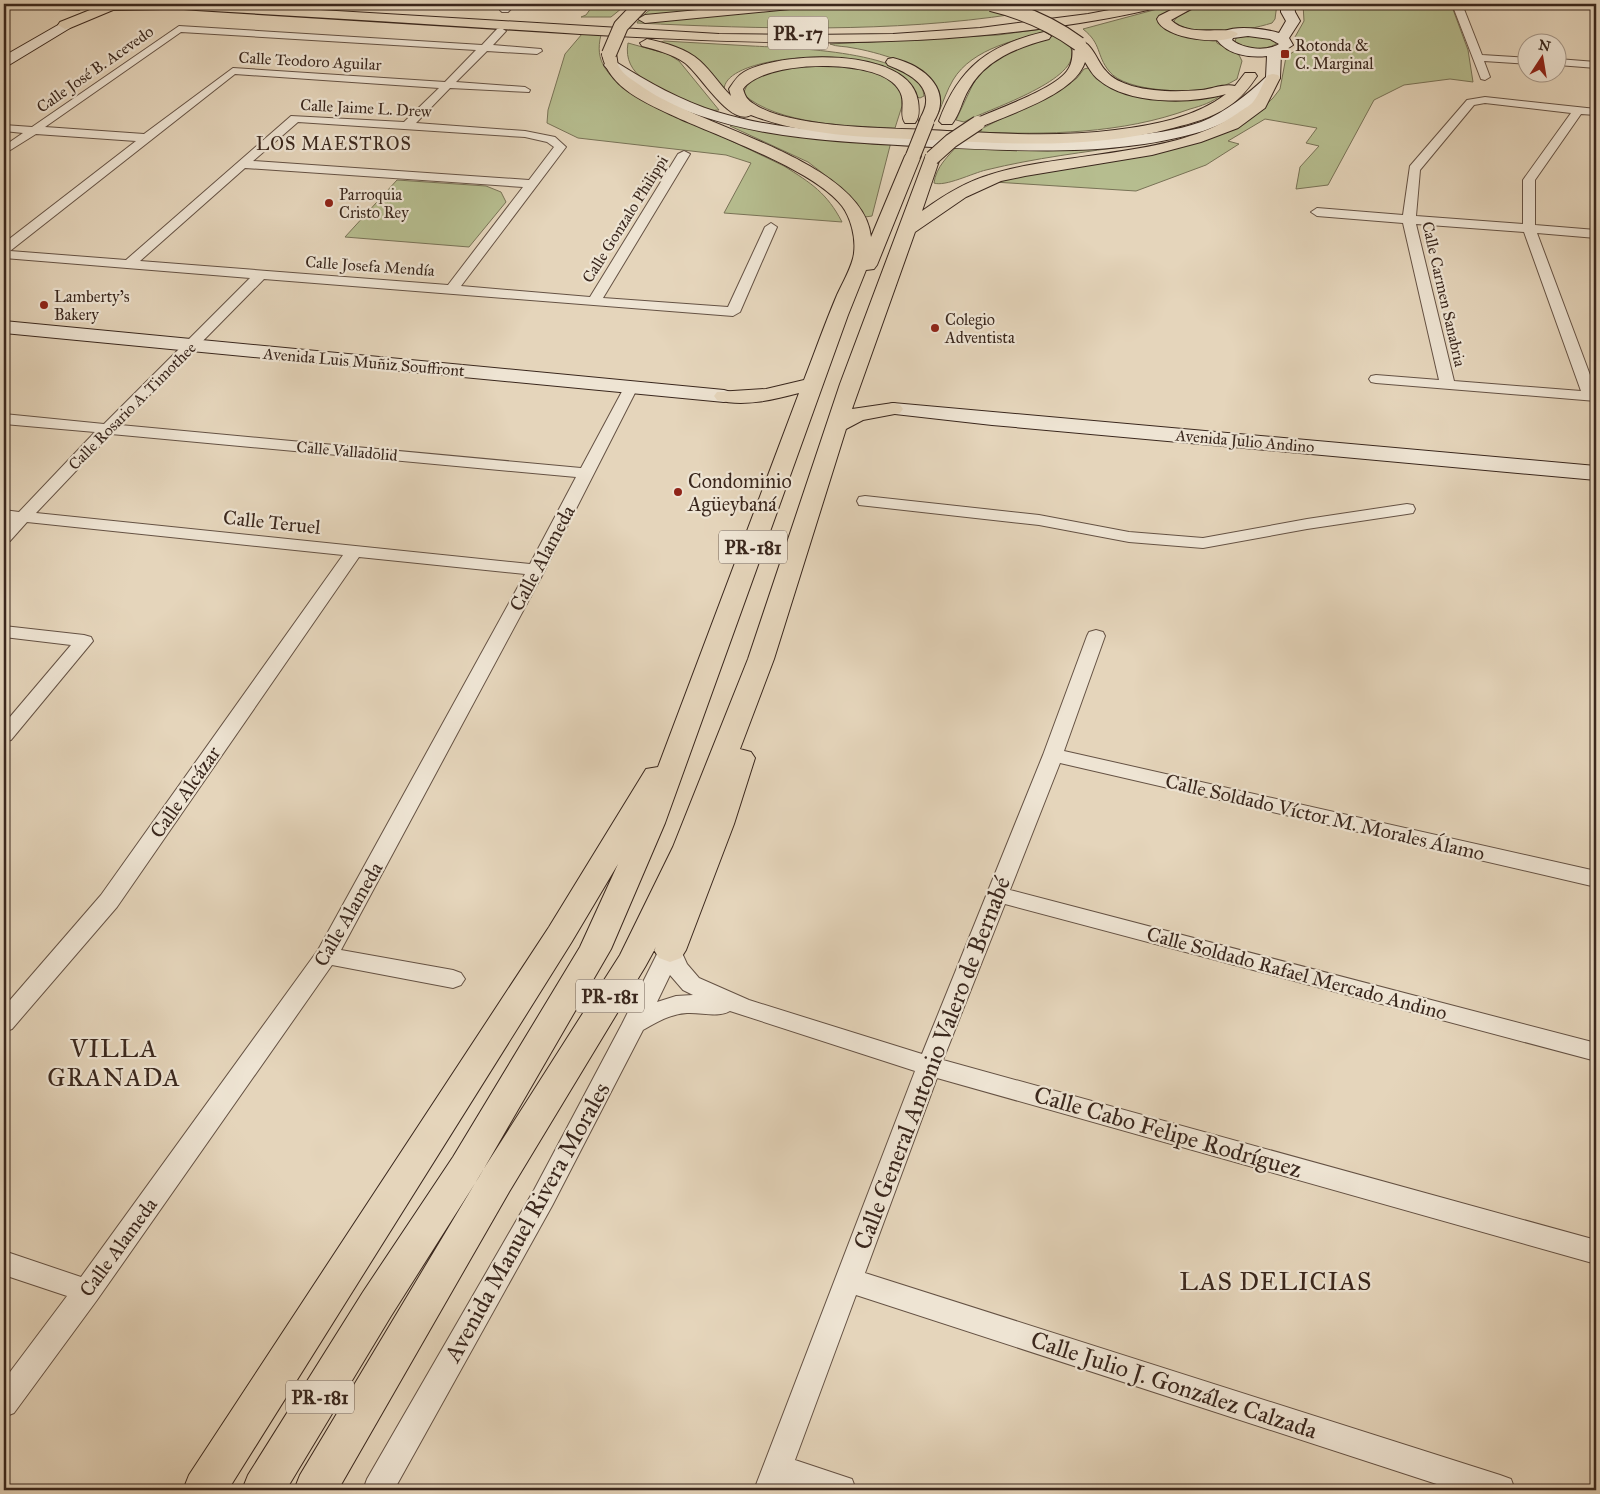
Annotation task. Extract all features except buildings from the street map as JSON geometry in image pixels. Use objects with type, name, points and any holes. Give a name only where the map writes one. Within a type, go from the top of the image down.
[{"type":"highway","name":"PR-17","points":[[160,4],[719,38],[856,39],[975,33],[1036,26],[1155,4]]},
{"type":"highway","name":"PR-17","points":[[259,4],[736,31],[876,32],[994,24],[1055,16],[1118,4]]},
{"type":"highway","points":[[642,4],[621,23],[613,38],[610,60],[619,77],[653,100],[792,163],[825,182],[847,201],[854,211],[861,228],[863,254],[838,315],[817,374],[766,395],[724,396]]},
{"type":"highway","points":[[476,17],[637,20],[800,4]]},
{"type":"highway","points":[[991,4],[1014,9],[1047,21],[1080,44],[1108,80],[1144,92],[1179,96],[1210,94],[1229,90],[1250,76]]},
{"type":"highway","points":[[932,158],[946,121],[970,76],[999,54],[1041,36],[1117,19],[1167,4]]},
{"type":"highway","points":[[1193,4],[1164,19],[1165,23],[1176,30],[1189,33],[1231,34]]},
{"type":"highway","points":[[65,25],[75,16],[76,6]]},
{"type":"highway","points":[[65,25],[111,6],[199,6]]},
{"type":"highway","points":[[579,30],[643,42],[681,54],[698,66],[731,106],[753,117],[904,150]]},
{"type":"highway","points":[[719,38],[838,49],[871,55],[898,64],[922,78],[932,91],[934,101],[927,121],[904,150]]},
{"type":"highway","points":[[932,158],[951,140],[978,123],[1058,86],[1072,75],[1080,58],[1080,44]]},
{"type":"highway","points":[[904,150],[910,120],[912,109],[907,88],[888,74],[855,64],[814,62],[779,65],[750,75],[741,81],[736,89],[738,98],[754,110],[793,123],[814,127],[875,132],[1033,140],[1117,135],[1177,122],[1211,110],[1230,99],[1245,85],[1250,76]]},
{"type":"highway","points":[[907,230],[962,192],[996,177],[1030,169],[1168,147],[1211,134],[1249,114],[1266,97],[1274,78]]},
{"type":"highway","name":"PR-181","points":[[263,1490],[377,1304],[466,1167],[595,949],[651,823],[817,374],[854,302],[881,228],[904,150]]},
{"type":"highway","name":"PR-181","points":[[315,1490],[496,1181],[634,959],[688,847],[761,659],[850,384],[932,158]]},
{"type":"highway","points":[[850,384],[873,402],[893,409]]},
{"type":"highway","points":[[724,396],[741,401],[765,403],[781,409],[797,428]]},
{"type":"highway","points":[[837,425],[858,414],[893,409]]},
{"type":"highway","points":[[670,950],[726,805],[753,720],[761,659]]},
{"type":"highway","points":[[204,1490],[555,944],[644,795],[686,731]]},
{"type":"street","points":[[16,4],[76,6]]},
{"type":"street","points":[[1457,4],[1485,77]]},
{"type":"street","points":[[1250,76],[1254,62],[1242,50],[1225,42],[1224,38],[1231,34],[1258,32],[1280,25],[1288,8]]},
{"type":"street","points":[[1282,38],[1293,21],[1288,8]]},
{"type":"street","points":[[4,62],[65,25]]},
{"type":"street","name":"Calle José B. Acevedo","points":[[4,151],[178,29],[537,51]]},
{"type":"street","points":[[407,126],[501,31]]},
{"type":"street","points":[[1242,50],[1274,51],[1286,45],[1282,38],[1258,32]]},
{"type":"street","points":[[610,60],[674,101],[713,115],[791,132],[904,150],[1093,144],[1154,137],[1206,125],[1243,104],[1274,78],[1274,51]]},
{"type":"street","points":[[1478,58],[1518,60]]},
{"type":"street","points":[[1568,63],[1596,64]]},
{"type":"street","name":"Calle Teodoro Aguilar","points":[[4,249],[233,71],[525,90]]},
{"type":"street","name":"Calle Carmen Sanabria","points":[[1448,385],[1409,220],[1414,169],[1471,102],[1491,101],[1596,112]]},
{"type":"street","points":[[1376,379],[1594,397],[1529,229],[1529,180],[1578,110]]},
{"type":"street","name":"Calle Jaime L. Drew","points":[[129,264],[294,118],[525,134],[552,139],[560,148],[532,184]]},
{"type":"street","points":[[4,128],[146,138]]},
{"type":"street","name":"Calle Gonzalo Philippi","points":[[594,301],[684,154]]},
{"type":"street","points":[[242,164],[532,184]]},
{"type":"street","points":[[451,290],[532,184]]},
{"type":"street","points":[[1317,212],[1596,234]]},
{"type":"street","name":"Calle Josefa Mendía","points":[[4,254],[733,312],[771,227]]},
{"type":"street","name":"Calle Rosario A. Timothee","points":[[4,537],[107,429],[260,275]]},
{"type":"street","name":"Avenida Luis Muñiz Souffront","points":[[4,327],[724,396]]},
{"type":"street","name":"Calle Alameda","points":[[4,1403],[87,1291],[326,956],[536,570],[631,387]]},
{"type":"street","name":"Avenida Julio Andino","points":[[893,409],[992,420],[1596,473]]},
{"type":"street","name":"Calle Valladolid","points":[[4,419],[587,473]]},
{"type":"street","points":[[865,501],[1039,520],[1129,537],[1203,544],[1307,524],[1407,509]]},
{"type":"street","name":"Calle Teruel","points":[[4,515],[536,570]]},
{"type":"street","name":"Calle Alcázar","points":[[4,1023],[109,901],[354,552]]},
{"type":"street","points":[[4,632],[84,642],[4,736]]},
{"type":"street","name":"Calle General Antonio Valero de Bernabé","points":[[773,1480],[930,1066],[1053,756],[1096,636]]},
{"type":"street","name":"Calle Soldado Víctor M. Morales Álamo","points":[[1053,756],[1596,880]]},
{"type":"street","name":"Calle Soldado Rafael Mercado Andino","points":[[997,894],[1596,1052]]},
{"type":"street","points":[[670,950],[677,968],[691,984],[741,1006]]},
{"type":"street","name":"Avenida Manuel Rivera Morales","points":[[378,1490],[543,1198],[634,1024],[670,950]]},
{"type":"street","points":[[326,956],[453,979]]},
{"type":"street","points":[[634,1024],[652,1012],[681,1003],[741,1006]]},
{"type":"street","name":"Calle Cabo Felipe Rodríguez","points":[[741,1006],[930,1066],[1596,1252]]},
{"type":"street","points":[[4,1263],[87,1291]]},
{"type":"street","name":"Calle Julio J. González Calzada","points":[[848,1280],[1500,1490]]},
{"type":"street","points":[[773,1480],[841,1490]]},
{"type":"green space","points":[[594,4],[627,4],[611,17],[581,17],[586,15]]},
{"type":"green space","points":[[657,4],[769,4],[641,17]]},
{"type":"green space","points":[[822,4],[968,4],[1015,14],[968,20],[874,27],[779,28],[637,23],[638,21]]},
{"type":"green space","points":[[1176,4],[1187,4],[1164,15],[1160,20],[1215,37],[1217,43],[1239,55],[1242,61],[1237,79],[1220,87],[1195,91],[1162,90],[1130,84],[1117,78],[1109,71],[1093,40],[1083,29]]},
{"type":"green space","points":[[1204,4],[1277,4],[1275,19],[1272,23],[1248,29],[1210,32],[1197,31],[1174,24],[1178,16]]},
{"type":"green space","points":[[1303,4],[1451,4],[1468,50],[1473,82],[1450,79],[1404,85],[1374,100],[1328,185],[1296,189],[1300,167],[1319,146],[1306,143],[1317,128],[1265,119],[1228,141],[1239,144],[1206,165],[1136,191],[994,182],[1126,156],[1253,117],[1280,89],[1286,57],[1300,47],[1300,43],[1295,37],[1304,21]]},
{"type":"green space","points":[[1049,28],[1054,31],[1012,41],[984,52],[972,60],[961,69],[953,80],[937,113],[938,96],[936,86],[922,72],[886,56],[830,44],[998,35]]},
{"type":"green space","points":[[582,34],[601,35],[599,53],[604,67],[627,91],[784,166],[818,190],[830,203],[842,222],[724,213],[751,163],[726,155],[578,138],[547,123],[548,110],[565,54]]},
{"type":"green space","points":[[1059,34],[1069,45],[1072,52],[1069,63],[1060,74],[1028,94],[964,122],[956,120],[973,84],[983,70],[1004,54]]},
{"type":"green space","points":[[1244,35],[1264,36],[1276,42],[1276,44],[1266,48],[1256,48],[1235,42],[1236,38]]},
{"type":"green space","points":[[664,41],[793,48],[850,54],[877,60],[900,69],[917,81],[924,96],[920,98],[914,96],[910,86],[841,59],[827,57],[792,58],[754,66],[739,72],[728,80],[724,90],[658,43]]},
{"type":"green space","points":[[628,43],[668,54],[679,61],[719,110],[709,110],[700,107],[643,79],[630,64]]},
{"type":"green space","points":[[822,64],[873,72],[895,84],[901,94],[902,106],[895,128],[836,125],[795,118],[775,112],[743,94],[749,81],[773,69]]},
{"type":"green space","points":[[1088,68],[1127,89],[1221,95],[1207,104],[1138,124],[1057,133],[975,132],[1068,85],[1084,69]]},
{"type":"green space","points":[[735,123],[891,142],[872,216],[865,217],[861,215],[845,193],[808,162],[730,126]]},
{"type":"green space","points":[[959,144],[1135,145],[1023,162],[986,170],[945,183],[934,183],[940,167]]},
{"type":"green space","points":[[397,180],[486,186],[501,192],[506,202],[469,247],[345,237]]},
{"type":"place","name":"Rotonda & C. Marginal","points":[[1285,54]]},
{"type":"place","name":"Parroquia Cristo Rey","points":[[329,203]]},
{"type":"place","name":"Lamberty's Bakery","points":[[44,305]]},
{"type":"place","name":"Colegio Adventista","points":[[935,328]]},
{"type":"place","name":"Condominio Agüeybaná","points":[[678,492]]},
{"type":"district","name":"LOS MAESTROS","points":[[334,144]]},
{"type":"district","name":"VILLA GRANADA","points":[[114,1062]]},
{"type":"district","name":"LAS DELICIAS","points":[[1276,1281]]}]
